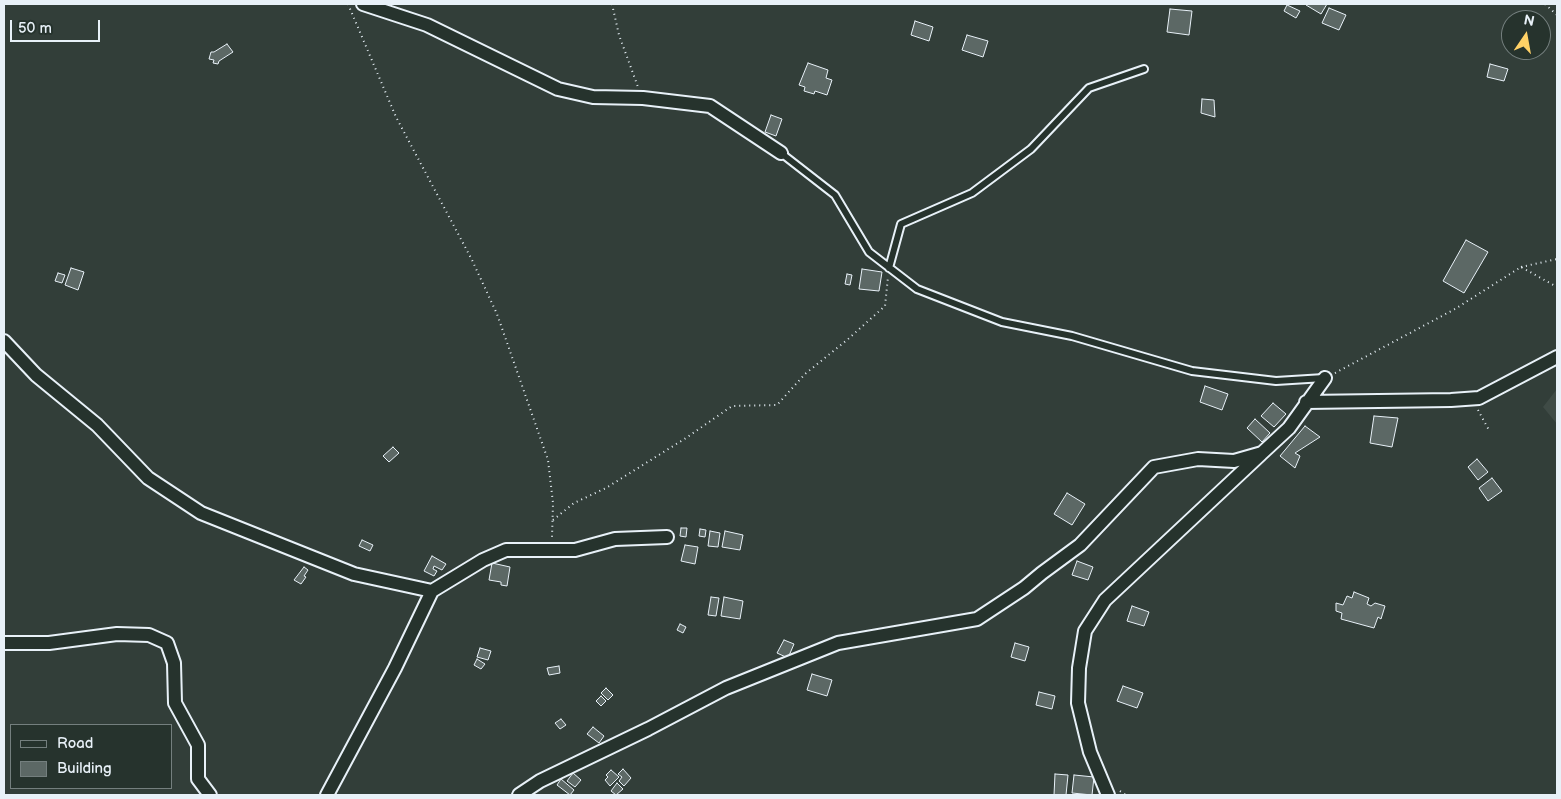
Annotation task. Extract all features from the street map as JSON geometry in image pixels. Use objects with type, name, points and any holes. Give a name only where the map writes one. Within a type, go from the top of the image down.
[{"type":"street","points":[[363,4],[427,25],[558,88],[593,97],[643,98],[710,106],[781,153]]},
{"type":"street","points":[[4,341],[36,375],[97,425],[148,478],[200,513],[354,574],[432,591]]},
{"type":"street","points":[[1306,402],[1480,398],[1557,357]]},
{"type":"street","points":[[1108,795],[1090,752],[1078,703],[1079,668],[1085,630],[1105,600],[1289,428],[1325,378]]},
{"type":"street","points":[[519,795],[540,781],[648,729],[726,688],[838,643],[977,619],[1024,588],[1080,545],[1154,468],[1198,459],[1234,460],[1262,454]]},
{"type":"street","points":[[327,795],[395,668],[432,591],[483,560],[506,550],[575,550],[615,539],[666,537]]},
{"type":"street","points":[[4,643],[48,643],[117,634],[149,635],[167,643],[174,663],[175,703],[198,745],[198,779],[210,795]]},
{"type":"lane","points":[[889,268],[901,224],[972,193],[1031,149],[1089,88],[1144,69]]},
{"type":"lane","points":[[781,153],[835,195],[869,252],[917,289],[1002,322],[1072,336],[1192,371],[1276,381],[1325,378]]},
{"type":"path","points":[[348,4],[396,117],[472,260],[497,314],[548,460],[553,503],[552,551]]},
{"type":"path","points":[[612,4],[618,35],[643,98]]},
{"type":"path","points":[[1545,4],[1557,15]]},
{"type":"path","points":[[1325,378],[1455,309],[1521,267],[1557,259]]},
{"type":"path","points":[[1521,267],[1557,287]]},
{"type":"path","points":[[552,520],[574,503],[606,488],[686,438],[732,406],[777,405],[805,374],[847,340],[884,306],[889,268]]},
{"type":"path","points":[[1470,398],[1490,432]]},
{"type":"shaded area","points":[[1557,389],[1557,424],[1543,407]]},
{"type":"building","points":[[1307,4],[1327,4],[1321,14]]},
{"type":"building","points":[[1287,5],[1300,11],[1296,18],[1284,11]]},
{"type":"building","points":[[1329,8],[1346,15],[1339,30],[1322,23]]},
{"type":"building","points":[[1170,9],[1192,11],[1189,35],[1167,32]]},
{"type":"building","points":[[915,21],[933,27],[929,41],[911,35]]},
{"type":"building","points":[[967,35],[988,41],[983,57],[962,50]]},
{"type":"building","points":[[227,44],[233,52],[219,61],[218,64],[213,63],[214,60],[209,59],[211,52]]},
{"type":"building","points":[[808,63],[828,70],[826,78],[832,80],[827,95],[815,91],[814,94],[804,91],[805,87],[799,85]]},
{"type":"building","points":[[1490,64],[1508,69],[1504,81],[1487,77]]},
{"type":"building","points":[[1202,99],[1214,100],[1215,117],[1201,113]]},
{"type":"building","points":[[771,115],[782,119],[776,136],[765,132]]},
{"type":"building","points":[[1466,240],[1488,252],[1464,293],[1443,281]]},
{"type":"building","points":[[71,268],[84,272],[78,290],[65,285]]},
{"type":"building","points":[[862,269],[882,272],[879,291],[859,289]]},
{"type":"building","points":[[58,273],[65,275],[62,283],[55,281]]},
{"type":"building","points":[[847,274],[852,275],[850,285],[845,284]]},
{"type":"building","points":[[1205,386],[1228,394],[1222,410],[1200,402]]},
{"type":"building","points":[[1273,403],[1286,414],[1274,427],[1261,416]]},
{"type":"building","points":[[1374,416],[1398,418],[1392,447],[1370,443]]},
{"type":"building","points":[[1255,419],[1270,433],[1262,442],[1247,428]]},
{"type":"building","points":[[1305,426],[1320,437],[1295,453],[1300,456],[1295,468],[1280,456]]},
{"type":"building","points":[[393,447],[399,453],[389,462],[383,456]]},
{"type":"building","points":[[1477,459],[1488,472],[1478,480],[1468,467]]},
{"type":"building","points":[[1492,478],[1502,491],[1488,501],[1479,488]]},
{"type":"building","points":[[1067,493],[1085,504],[1072,525],[1054,514]]},
{"type":"building","points":[[681,528],[687,528],[686,537],[680,536]]},
{"type":"building","points":[[700,529],[706,530],[705,537],[699,536]]},
{"type":"building","points":[[710,531],[720,533],[718,547],[708,546]]},
{"type":"building","points":[[725,531],[743,535],[740,550],[722,547]]},
{"type":"building","points":[[362,540],[373,545],[370,551],[359,546]]},
{"type":"building","points":[[685,545],[698,547],[695,564],[681,561]]},
{"type":"building","points":[[432,556],[446,564],[442,570],[434,566],[433,569],[437,571],[434,576],[424,571]]},
{"type":"building","points":[[1077,561],[1093,567],[1088,580],[1072,575]]},
{"type":"building","points":[[492,563],[510,567],[507,586],[501,585],[501,582],[489,580]]},
{"type":"building","points":[[304,567],[308,570],[301,584],[294,580]]},
{"type":"building","points":[[1354,592],[1369,598],[1367,604],[1371,606],[1375,603],[1385,606],[1381,619],[1378,617],[1374,628],[1341,619],[1342,613],[1336,611],[1336,603],[1343,605],[1347,596],[1352,598]]},
{"type":"building","points":[[711,597],[719,598],[716,616],[708,615]]},
{"type":"building","points":[[724,597],[743,601],[740,619],[721,616]]},
{"type":"building","points":[[1132,606],[1149,612],[1144,626],[1127,621]]},
{"type":"building","points":[[680,624],[686,627],[683,633],[677,630]]},
{"type":"building","points":[[784,640],[794,644],[788,658],[777,653]]},
{"type":"building","points":[[1015,643],[1029,647],[1025,661],[1011,657]]},
{"type":"building","points":[[480,648],[491,651],[488,660],[477,657]]},
{"type":"building","points":[[477,659],[485,664],[481,669],[474,665]]},
{"type":"building","points":[[559,666],[560,673],[549,675],[547,668]]},
{"type":"building","points":[[812,674],[832,680],[827,696],[807,690]]},
{"type":"building","points":[[1123,686],[1143,693],[1137,708],[1117,701]]},
{"type":"building","points":[[606,688],[613,695],[608,700],[601,693]]},
{"type":"building","points":[[1039,692],[1055,696],[1052,709],[1036,705]]},
{"type":"building","points":[[601,696],[606,701],[601,706],[596,701]]},
{"type":"building","points":[[561,719],[566,725],[560,729],[555,723]]},
{"type":"building","points":[[593,727],[604,736],[599,743],[587,734]]},
{"type":"building","points":[[623,769],[631,778],[624,786],[619,781],[622,777],[618,774]]},
{"type":"building","points":[[611,770],[619,777],[610,786],[605,780],[608,777],[606,775]]},
{"type":"building","points":[[573,773],[581,780],[575,787],[567,781]]},
{"type":"building","points":[[1055,774],[1068,775],[1066,795],[1054,795]]},
{"type":"building","points":[[1074,775],[1094,777],[1092,795],[1072,793]]},
{"type":"building","points":[[561,779],[574,790],[570,795],[557,785]]},
{"type":"building","points":[[617,783],[623,789],[616,795],[611,791]]}]
